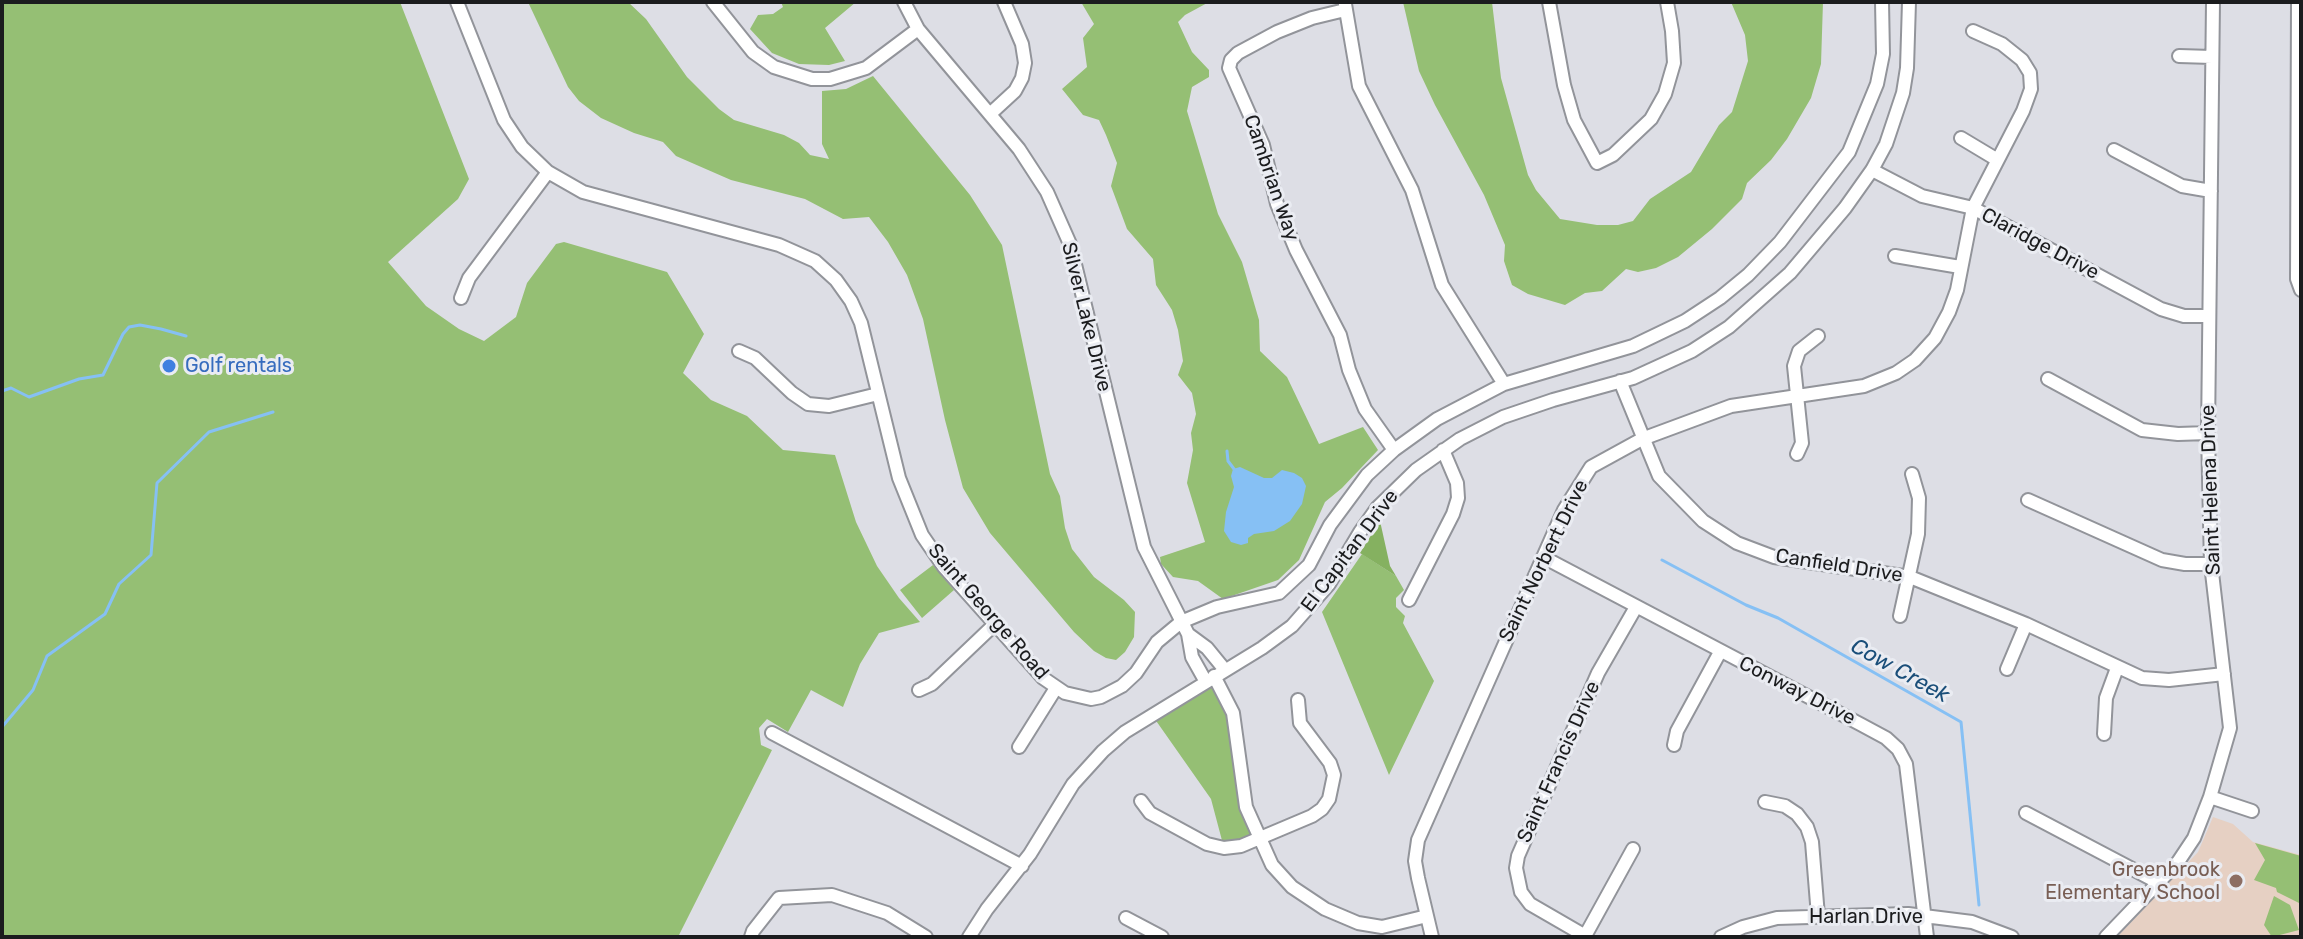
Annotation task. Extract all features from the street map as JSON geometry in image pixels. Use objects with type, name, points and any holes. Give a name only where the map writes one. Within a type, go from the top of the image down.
[{"type":"street","name":"Saint George Road","points":[[457,2],[504,120],[522,147],[548,172],[583,192],[779,245],[815,261],[836,280],[857,313],[899,478],[913,519],[944,567],[1043,678],[1075,697],[1091,699],[1114,692],[1131,679],[1157,642],[1217,607],[1279,593],[1288,586],[1309,565],[1330,525],[1367,475],[1394,450],[1437,419],[1504,384],[1633,346],[1685,321],[1748,275],[1780,242],[1849,152],[1877,84],[1883,54],[1882,2]]},
{"type":"street","points":[[713,2],[753,52],[774,67],[812,79],[830,79],[866,68],[918,29]]},
{"type":"street","name":"Silver Lake Drive","points":[[904,2],[918,29],[1019,149],[1047,192],[1070,244],[1144,547],[1184,628]]},
{"type":"street","points":[[990,114],[1015,91],[1025,63],[1022,44],[1004,2]]},
{"type":"street","points":[[1549,2],[1564,85],[1574,120],[1597,163],[1613,155],[1651,119],[1665,94],[1674,63],[1667,2]]},
{"type":"street","name":"El Capitan Drive","points":[[969,937],[1022,866],[1073,784],[1103,751],[1125,732],[1278,638],[1305,613],[1329,584],[1377,508],[1400,484],[1443,450],[1478,429],[1528,407],[1661,367],[1692,351],[1769,293],[1806,255],[1872,170],[1886,144],[1903,93],[1910,41],[1909,2]]},
{"type":"street","name":"Saint Helena Drive","points":[[2106,937],[2178,862],[2194,838],[2210,797],[2230,728],[2211,564],[2208,316],[2213,2]]},
{"type":"street","points":[[2298,2],[2297,279],[2301,290]]},
{"type":"street","points":[[1345,6],[1359,86],[1412,190],[1442,285],[1504,384]]},
{"type":"street","name":"Cambrian Way","points":[[1345,6],[1277,32],[1238,53],[1231,60],[1229,68],[1263,145],[1277,204],[1296,250],[1340,335],[1349,370],[1365,409],[1394,450]]},
{"type":"street","name":"Saint Norbert Drive","points":[[1432,937],[1415,861],[1418,840],[1586,463],[1731,406],[1864,386],[1896,373],[1915,360],[1935,338],[1957,290],[1973,208],[2023,111],[2036,70],[2002,44],[1973,31]]},
{"type":"street","points":[[2179,56],[2212,57]]},
{"type":"street","points":[[1961,138],[1996,159]]},
{"type":"street","points":[[2114,150],[2182,186],[2211,191]]},
{"type":"street","name":"Claridge Drive","points":[[1872,170],[1922,196],[1973,208],[2161,309],[2184,316],[2208,316]]},
{"type":"street","points":[[461,298],[469,278],[548,172]]},
{"type":"street","points":[[1895,256],[1960,267]]},
{"type":"street","points":[[1797,454],[1802,443],[1794,366],[1799,351],[1818,336]]},
{"type":"street","points":[[739,351],[755,358],[808,404],[829,406],[878,394]]},
{"type":"street","points":[[2048,379],[2142,430],[2208,433]]},
{"type":"street","name":"Canfield Drive","points":[[1620,381],[1659,476],[1703,521],[1737,543],[1774,557],[1910,577],[2026,624],[2142,678],[2169,680],[2224,674]]},
{"type":"street","points":[[1409,600],[1453,514],[1458,498],[1455,474],[1443,450]]},
{"type":"street","points":[[1900,616],[1918,534],[1919,498],[1912,474]]},
{"type":"street","points":[[2028,500],[2162,560],[2211,564]]},
{"type":"street","name":"Conway Drive","points":[[1543,557],[1886,738],[1898,749],[1906,764],[1923,915]]},
{"type":"street","name":"Saint Francis Drive","points":[[1586,936],[1530,904],[1521,892],[1516,868],[1518,856],[1586,700],[1636,607]]},
{"type":"street","points":[[919,690],[932,684],[995,624]]},
{"type":"street","points":[[2007,669],[2026,624]]},
{"type":"street","points":[[1184,628],[1192,657],[1215,676]]},
{"type":"street","points":[[1184,628],[1207,648],[1215,676],[1233,713],[1246,807],[1272,865],[1292,887],[1325,909],[1358,923],[1382,927],[1427,916]]},
{"type":"street","points":[[1674,745],[1677,731],[1720,652]]},
{"type":"street","points":[[2104,734],[2106,698],[2117,668]]},
{"type":"street","points":[[1019,747],[1056,688]]},
{"type":"street","points":[[1141,801],[1150,813],[1207,844],[1224,848],[1241,846],[1312,816],[1322,809],[1334,786],[1330,763],[1300,723],[1298,700]]},
{"type":"street","points":[[772,733],[1022,866]]},
{"type":"street","points":[[2210,797],[2252,811]]},
{"type":"street","points":[[1765,802],[1785,806],[1797,814],[1807,827],[1812,842],[1818,916]]},
{"type":"street","points":[[2026,813],[2159,883]]},
{"type":"street","points":[[1586,936],[1633,849]]},
{"type":"street","points":[[751,937],[779,898],[832,895],[887,913],[926,937]]},
{"type":"street","points":[[1923,915],[1927,937]]},
{"type":"street","name":"Harlan Drive","points":[[1721,937],[1743,927],[1777,918],[1923,915],[1972,922],[2012,937]]},
{"type":"street","points":[[1126,918],[1162,937]]},
{"type":"shaded area","name":"Greenbrook Elementary School","points":[[2213,817],[2233,824],[2253,842],[2301,855],[2301,937],[2117,937],[2198,852]]},
{"type":"green space","points":[[2,2],[400,2],[469,179],[458,199],[388,262],[426,306],[459,329],[484,341],[516,317],[527,283],[556,244],[564,242],[667,272],[704,334],[683,373],[711,400],[747,416],[783,450],[835,455],[856,522],[877,566],[920,622],[879,633],[860,664],[843,707],[811,690],[788,732],[767,719],[759,728],[761,745],[772,750],[678,937],[2,937]]},
{"type":"green space","points":[[528,2],[628,2],[646,19],[687,77],[719,109],[734,120],[784,135],[799,143],[810,155],[829,159],[822,144],[822,91],[846,89],[873,76],[970,195],[1002,245],[1050,474],[1060,496],[1065,528],[1072,549],[1094,577],[1135,612],[1134,637],[1125,652],[1116,660],[1106,658],[1074,632],[990,533],[963,488],[923,319],[907,275],[869,217],[843,219],[805,199],[731,180],[676,156],[663,142],[601,118],[579,101],[568,87]]},
{"type":"green space","points":[[781,2],[856,2],[825,28],[845,61],[829,65],[799,64],[772,53],[750,29],[758,15],[773,14],[783,7]]},
{"type":"green space","points":[[1081,2],[1209,2],[1178,22],[1192,52],[1209,70],[1209,77],[1192,87],[1187,111],[1218,214],[1242,262],[1259,320],[1260,351],[1287,377],[1319,444],[1363,427],[1378,450],[1325,502],[1299,560],[1278,580],[1223,599],[1198,581],[1173,577],[1161,564],[1160,557],[1205,542],[1187,483],[1193,450],[1191,433],[1196,414],[1192,393],[1178,375],[1183,361],[1178,330],[1172,310],[1156,285],[1153,259],[1127,229],[1111,186],[1117,163],[1106,135],[1099,120],[1083,115],[1062,89],[1087,67],[1083,38],[1094,24]]},
{"type":"green space","points":[[1403,2],[1492,2],[1501,78],[1528,175],[1560,219],[1597,225],[1633,221],[1650,199],[1691,172],[1719,125],[1732,112],[1748,61],[1745,35],[1731,2],[1823,2],[1821,64],[1811,98],[1787,139],[1747,183],[1742,199],[1712,229],[1678,257],[1656,268],[1638,272],[1626,269],[1602,291],[1585,293],[1565,305],[1528,294],[1512,285],[1504,261],[1505,245],[1484,195],[1419,71]]},
{"type":"green space","points":[[1380,521],[1390,566],[1396,576],[1360,553]]},
{"type":"green space","points":[[1362,554],[1396,576],[1404,590],[1396,598],[1396,607],[1405,616],[1403,623],[1434,681],[1389,775],[1322,612]]},
{"type":"green space","points":[[933,565],[954,590],[922,618],[900,590]]},
{"type":"green space","points":[[1214,676],[1233,713],[1246,807],[1259,839],[1224,848],[1211,799],[1152,715]]},
{"type":"green space","points":[[2255,843],[2301,856],[2301,904],[2277,892],[2276,888],[2254,880],[2265,860]]},
{"type":"green space","points":[[2274,896],[2290,905],[2299,930],[2272,937],[2264,925]]},
{"type":"water","points":[[1240,467],[1264,478],[1272,478],[1282,470],[1294,473],[1302,478],[1306,486],[1302,504],[1290,521],[1274,531],[1254,534],[1248,538],[1248,543],[1241,545],[1231,542],[1224,531],[1234,487],[1231,476],[1233,469]]},
{"type":"waterway","points":[[2,391],[11,388],[29,397],[79,379],[103,375],[129,327],[140,325],[186,336]]},
{"type":"waterway","points":[[2,727],[33,690],[47,656],[105,614],[119,584],[151,555],[157,483],[209,432],[273,412]]},
{"type":"waterway","points":[[1227,451],[1228,461],[1234,469]]},
{"type":"waterway","name":"Cow Creek","points":[[1662,560],[1746,605],[1778,618],[1961,722],[1979,905]]},
{"type":"place","name":"Golf rentals","points":[[169,366]]},
{"type":"place","name":"Greenbrook Elementary School","points":[[2236,881]]}]
